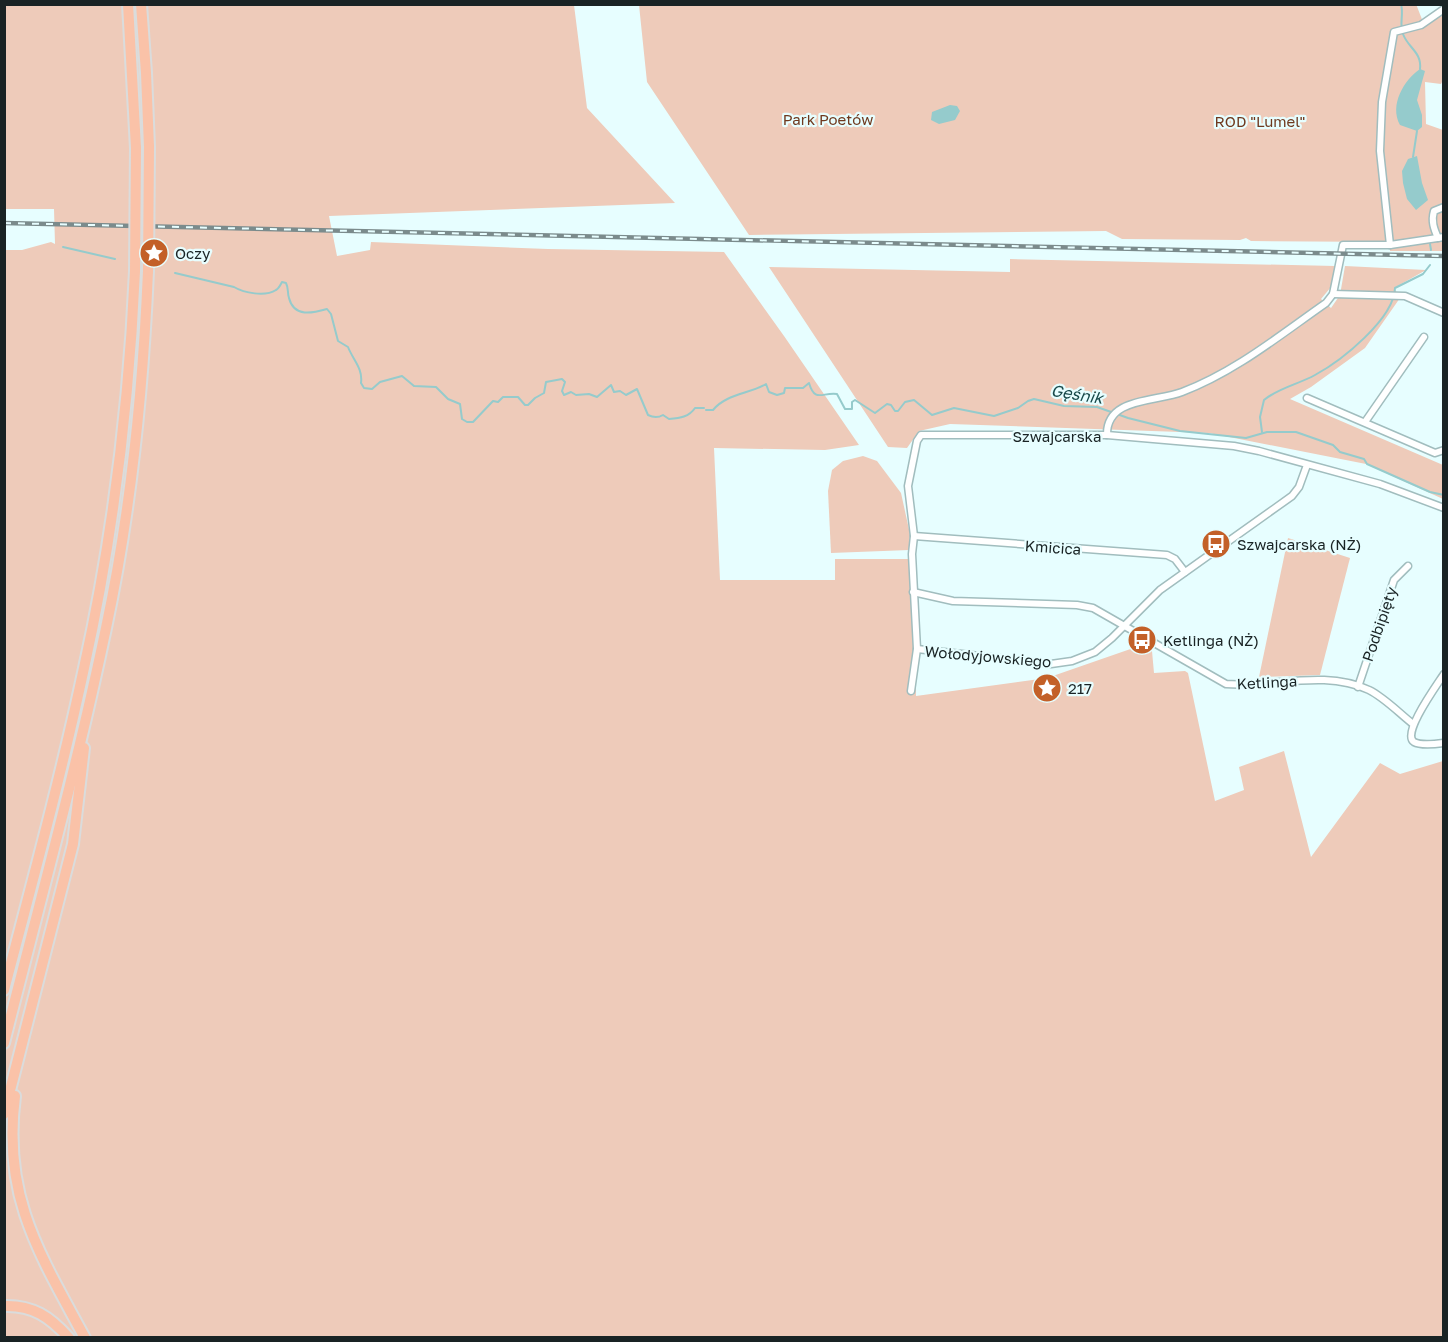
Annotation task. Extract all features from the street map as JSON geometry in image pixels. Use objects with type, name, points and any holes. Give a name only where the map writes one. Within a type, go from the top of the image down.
[{"type":"highway","points":[[4,990],[75,707],[105,562],[127,395],[135,271],[136,148],[128,4]]},
{"type":"highway","points":[[4,1043],[87,717],[107,626],[132,465],[145,335],[148,272],[149,147],[141,4]]},
{"type":"highway","points":[[4,1114],[73,844],[87,717]]},
{"type":"highway","points":[[21,1049],[12,1132],[13,1163],[18,1194],[25,1220],[43,1260],[84,1338]]},
{"type":"highway","points":[[4,1306],[22,1306],[38,1311],[54,1322],[69,1338]]},
{"type":"street","points":[[1390,245],[1380,151],[1382,102],[1395,31],[1429,20],[1443,9]]},
{"type":"street","points":[[1107,435],[1110,417],[1125,405],[1179,393],[1204,383],[1245,359],[1326,303],[1333,294],[1343,245],[1390,245],[1441,238],[1433,223],[1433,216],[1434,211],[1443,207]]},
{"type":"street","points":[[1333,294],[1395,295],[1412,298],[1443,313]]},
{"type":"street","points":[[1365,422],[1424,336]]},
{"type":"street","points":[[1307,398],[1435,453],[1443,450]]},
{"type":"street","name":"Szwajcarska","points":[[911,691],[917,650],[912,592],[914,536],[908,486],[917,441],[921,435],[1107,435],[1234,446],[1380,484],[1443,508]]},
{"type":"street","name":"Wołodyjowskiego","points":[[917,650],[1051,664],[1072,661],[1095,652],[1160,590],[1292,496],[1299,487],[1306,465]]},
{"type":"street","name":"Kmicica","points":[[914,536],[1167,555],[1175,559],[1185,572]]},
{"type":"street","name":"Podbipięty","points":[[1358,687],[1394,580],[1408,566]]},
{"type":"street","name":"Ketlinga","points":[[912,592],[954,601],[1077,605],[1093,608],[1226,684],[1320,681],[1358,687],[1376,694],[1413,724]]},
{"type":"street","points":[[1443,674],[1413,724],[1410,735],[1416,743],[1443,743]]},
{"type":"green space","points":[[1416,4],[1423,22],[1443,9],[1443,80],[1441,84],[1425,82],[1426,124],[1443,130],[1443,234],[1393,242],[1251,241],[1246,238],[1240,240],[1122,239],[1106,231],[749,235],[647,82],[639,5]]},
{"type":"green space","points":[[4,5],[574,5],[587,108],[675,203],[329,216],[337,256],[370,250],[371,242],[548,249],[724,252],[859,445],[825,450],[714,448],[720,580],[835,580],[835,559],[913,559],[916,696],[1047,678],[1142,645],[1152,651],[1154,673],[1185,671],[1188,673],[1215,801],[1244,790],[1239,767],[1284,751],[1311,857],[1380,763],[1400,774],[1443,761],[1443,1337],[5,1337],[4,250],[22,250],[51,242],[55,244],[54,209],[5,209]]},
{"type":"green space","points":[[1443,238],[1443,251],[1390,251],[1390,246]]},
{"type":"green space","points":[[1010,259],[1335,266],[1331,287],[1321,299],[1331,308],[1340,295],[1345,266],[1426,270],[1394,288],[1400,298],[1365,348],[1311,387],[1290,399],[1443,465],[1443,499],[1366,464],[1209,433],[950,424],[919,431],[907,448],[888,447],[769,267],[1010,272]]},
{"type":"green space","points":[[863,456],[877,461],[901,493],[910,534],[909,550],[831,553],[828,491],[832,470],[843,461]]},
{"type":"green space","points":[[1288,538],[1350,558],[1320,675],[1259,677]]},
{"type":"water","points":[[1420,69],[1425,71],[1417,100],[1422,115],[1422,127],[1417,131],[1400,125],[1396,109],[1404,86]]},
{"type":"water","points":[[950,105],[957,106],[960,111],[955,120],[939,124],[931,120],[932,112]]},
{"type":"water","points":[[1417,156],[1428,200],[1416,210],[1407,199],[1402,171],[1408,159]]},
{"type":"waterway","points":[[1401,4],[1402,30],[1405,39],[1419,58],[1420,69]]},
{"type":"waterway","points":[[1413,157],[1417,131]]},
{"type":"waterway","points":[[1430,244],[1431,250]]},
{"type":"waterway","name":"Gęśnik","points":[[63,247],[115,259]]},
{"type":"waterway","points":[[1262,432],[1260,417],[1264,400],[1276,392],[1315,375],[1338,360],[1364,338],[1386,313],[1395,288],[1423,274],[1430,265]]},
{"type":"waterway","name":"Gęśnik","points":[[175,273],[255,293],[271,292],[277,289],[282,282],[286,283],[291,304],[295,309],[310,313],[327,309],[331,314],[338,341],[348,347],[359,368],[364,388],[372,389],[380,382],[402,376],[414,386],[436,387],[448,399],[460,404],[462,419],[467,422],[473,422],[493,401],[498,402],[503,397],[518,397],[525,405],[528,405],[544,393],[546,382],[562,379],[565,382],[562,391],[564,395],[571,392],[576,395],[589,394],[597,397],[611,385],[614,392],[620,391],[626,395],[637,389],[648,415],[654,417],[663,415],[669,419],[677,418],[687,415],[695,408],[704,408]]},
{"type":"waterway","name":"Gęśnik","points":[[706,410],[713,410],[731,397],[766,384],[769,392],[777,395],[784,393],[785,388],[803,388],[809,383],[817,395],[837,394],[845,409],[852,409],[852,402],[855,400],[875,413],[887,404],[898,411],[905,402],[914,400],[932,415],[954,408],[994,416],[1018,408],[1034,399],[1064,406],[1097,407],[1114,413]]},
{"type":"waterway","name":"Gęśnik","points":[[1117,414],[1180,431],[1246,438],[1267,432],[1296,432],[1333,445],[1340,452],[1364,459],[1367,464],[1430,492],[1444,495]]},
{"type":"railway","points":[[4,223],[1444,256]]},
{"type":"place","name":"Oczy","points":[[154,253]]},
{"type":"place","name":"Szwajcarska (NŻ)","points":[[1216,544]]},
{"type":"place","name":"Ketlinga (NŻ)","points":[[1142,640]]},
{"type":"place","name":"217","points":[[1047,688]]},
{"type":"park label","name":"Park Poetów","points":[[828,119]]},
{"type":"park label","name":"ROD \"Lumel\"","points":[[1260,121]]}]
